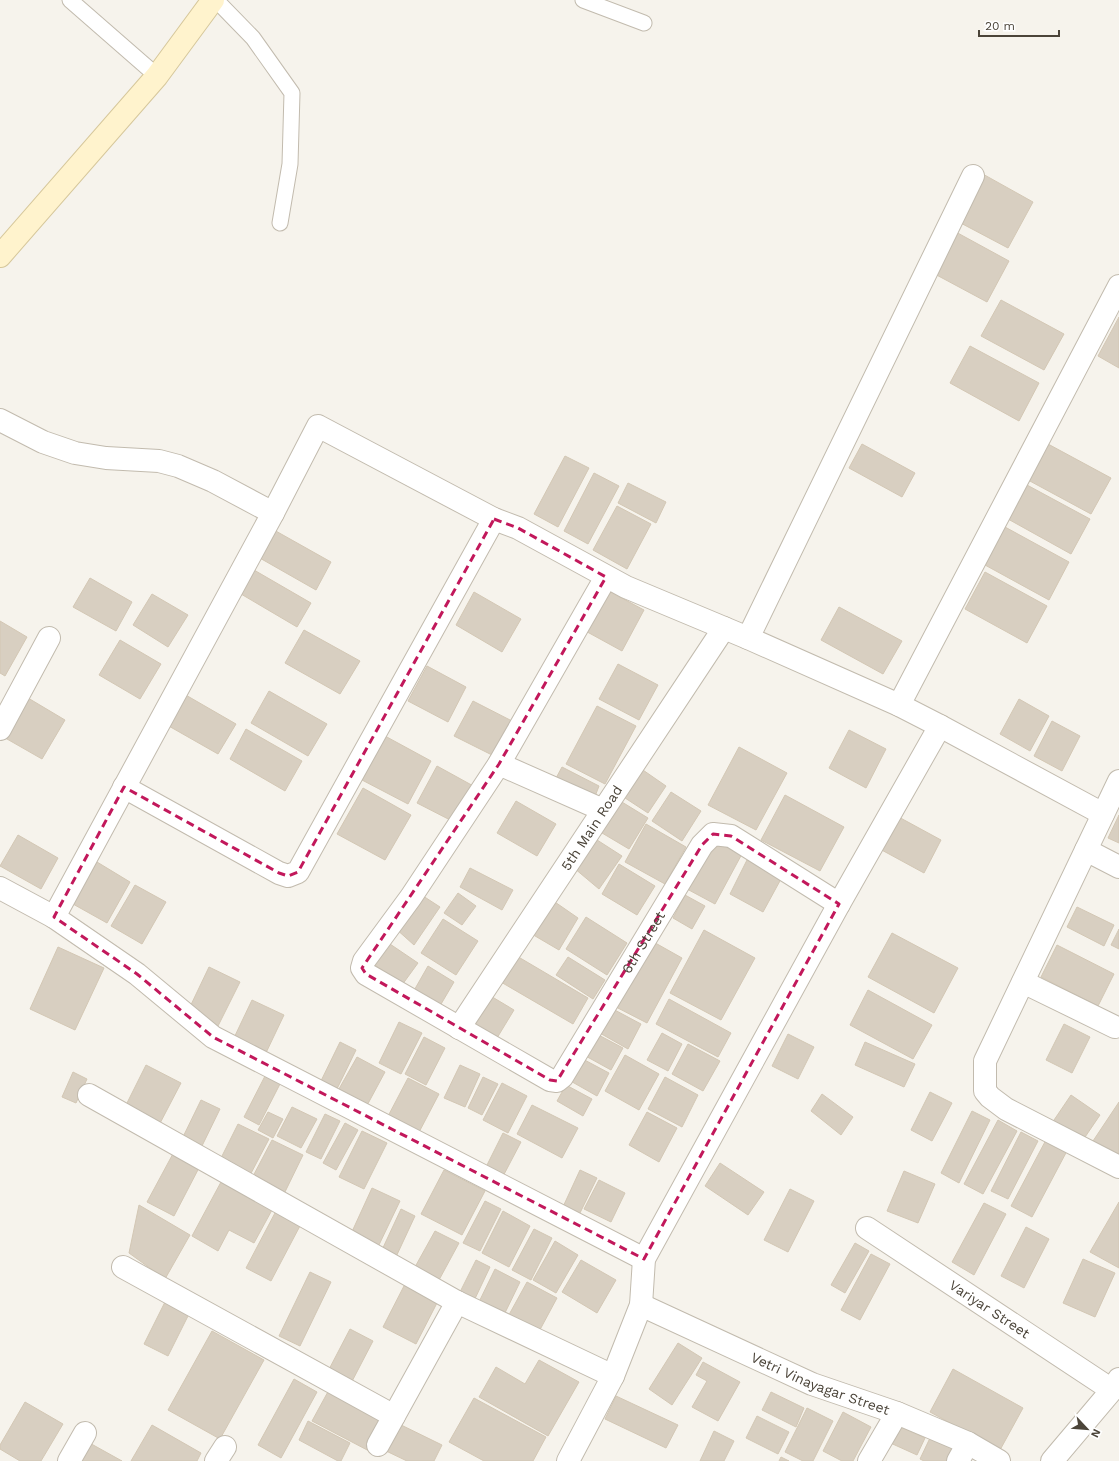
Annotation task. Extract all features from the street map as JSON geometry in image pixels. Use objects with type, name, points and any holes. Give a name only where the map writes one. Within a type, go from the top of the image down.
[{"type":"street","points":[[2,249],[157,76],[213,0]]},
{"type":"street","points":[[748,638],[973,176]]},
{"type":"street","points":[[899,705],[1119,286]]},
{"type":"street","points":[[0,420],[43,442],[75,454],[106,458],[159,460],[178,466],[213,481],[273,513]]},
{"type":"street","points":[[54,917],[273,513],[318,426],[494,519],[518,528],[626,587],[748,638],[899,705],[1103,814]]},
{"type":"street","points":[[124,787],[279,873],[288,876],[298,872],[494,519]]},
{"type":"street","points":[[460,1028],[366,974],[362,968],[364,962],[411,897],[500,764],[606,577]]},
{"type":"street","name":"5th Main Road","points":[[460,1028],[724,628]]},
{"type":"street","points":[[0,729],[49,638]]},
{"type":"street","points":[[568,1461],[613,1376],[641,1305],[644,1259],[839,904],[940,726]]},
{"type":"street","points":[[500,764],[603,810]]},
{"type":"street","points":[[1119,781],[985,1061],[985,1090],[990,1097],[1006,1109],[1119,1167]]},
{"type":"street","name":"6th Street","points":[[460,1028],[550,1080],[557,1080],[562,1077],[702,845],[713,834],[731,836],[839,904]]},
{"type":"street","points":[[1086,850],[1119,867]]},
{"type":"street","points":[[0,888],[54,917],[137,974],[213,1037],[644,1259]]},
{"type":"street","points":[[1023,982],[1115,1027]]},
{"type":"street","points":[[88,1095],[457,1302],[613,1376]]},
{"type":"street","name":"Variyar Street","points":[[867,1228],[1115,1385]]},
{"type":"street","points":[[123,1267],[394,1416]]},
{"type":"street","points":[[378,1445],[457,1302]]},
{"type":"street","name":"Vetri Vinayagar Street","points":[[641,1305],[812,1384],[896,1413],[963,1452],[999,1461]]},
{"type":"street","points":[[1052,1461],[1115,1385]]},
{"type":"street","points":[[868,1461],[896,1413]]},
{"type":"street","points":[[69,1461],[85,1433]]},
{"type":"lane","points":[[70,0],[157,76]]},
{"type":"lane","points":[[216,0],[252,38],[292,93],[290,164],[280,223]]},
{"type":"lane","points":[[583,0],[644,24]]},
{"type":"highlighted area","points":[[494,519],[518,528],[606,577],[499,764],[362,968],[366,974],[550,1080],[557,1081],[702,845],[713,834],[731,836],[839,904],[644,1259],[213,1037],[137,974],[54,917],[124,787],[279,873],[288,876],[298,872]]},
{"type":"building","points":[[981,173],[1033,202],[1008,248],[955,220]]},
{"type":"building","points":[[954,231],[1009,261],[987,302],[931,272]]},
{"type":"building","points":[[1001,300],[1064,334],[1044,370],[981,336]]},
{"type":"building","points":[[1119,317],[1119,368],[1098,356]]},
{"type":"building","points":[[970,346],[1039,383],[1019,421],[950,383]]},
{"type":"building","points":[[862,444],[915,473],[902,497],[849,468]]},
{"type":"building","points":[[1048,444],[1111,478],[1091,514],[1028,480]]},
{"type":"building","points":[[565,456],[589,468],[558,527],[534,514]]},
{"type":"building","points":[[594,473],[619,486],[588,544],[564,531]]},
{"type":"building","points":[[628,483],[666,502],[656,523],[618,503]]},
{"type":"building","points":[[1027,485],[1090,519],[1071,554],[1008,519]]},
{"type":"building","points":[[617,506],[651,524],[627,569],[593,550]]},
{"type":"building","points":[[1005,527],[1069,562],[1049,600],[985,565]]},
{"type":"building","points":[[274,530],[331,562],[316,590],[258,557]]},
{"type":"building","points":[[254,570],[311,603],[297,627],[241,594]]},
{"type":"building","points":[[985,572],[1047,606],[1027,643],[965,609]]},
{"type":"building","points":[[90,578],[132,602],[116,631],[73,607]]},
{"type":"building","points":[[603,588],[644,610],[622,651],[580,628]]},
{"type":"building","points":[[474,592],[521,619],[502,652],[456,625]]},
{"type":"building","points":[[152,594],[188,615],[168,647],[133,625]]},
{"type":"building","points":[[839,607],[902,641],[883,674],[821,640]]},
{"type":"building","points":[[0,621],[27,637],[5,676],[0,673]]},
{"type":"building","points":[[304,630],[360,661],[340,694],[285,663]]},
{"type":"building","points":[[120,640],[161,664],[140,699],[99,675]]},
{"type":"building","points":[[618,664],[658,685],[639,720],[599,699]]},
{"type":"building","points":[[427,666],[466,687],[448,722],[408,701]]},
{"type":"building","points":[[269,691],[327,724],[308,756],[251,723]]},
{"type":"building","points":[[184,694],[236,724],[218,754],[167,725]]},
{"type":"building","points":[[23,695],[65,720],[42,759],[0,735]]},
{"type":"building","points":[[1019,699],[1049,716],[1030,751],[1000,734]]},
{"type":"building","points":[[473,701],[512,721],[494,756],[454,736]]},
{"type":"building","points":[[597,706],[636,726],[605,784],[566,764]]},
{"type":"building","points":[[1052,721],[1080,736],[1062,771],[1034,756]]},
{"type":"building","points":[[246,729],[302,761],[285,791],[230,759]]},
{"type":"building","points":[[849,730],[886,749],[866,788],[829,768]]},
{"type":"building","points":[[385,736],[431,761],[408,804],[362,780]]},
{"type":"building","points":[[739,747],[787,773],[756,830],[708,805]]},
{"type":"building","points":[[437,766],[477,788],[458,824],[417,803]]},
{"type":"building","points":[[562,767],[599,786],[594,799],[555,780]]},
{"type":"building","points":[[640,768],[666,786],[648,813],[622,796]]},
{"type":"building","points":[[363,788],[411,815],[385,860],[337,834]]},
{"type":"building","points":[[671,792],[701,811],[682,841],[652,821]]},
{"type":"building","points":[[785,795],[844,827],[820,871],[761,840]]},
{"type":"building","points":[[617,799],[648,818],[629,849],[597,830]]},
{"type":"building","points":[[516,801],[556,824],[537,856],[497,833]]},
{"type":"building","points":[[895,815],[941,840],[924,873],[878,848]]},
{"type":"building","points":[[1119,815],[1119,843],[1108,838]]},
{"type":"building","points":[[646,824],[686,847],[665,884],[625,862]]},
{"type":"building","points":[[18,835],[58,858],[41,889],[0,866]]},
{"type":"building","points":[[715,837],[743,852],[715,904],[687,889]]},
{"type":"building","points":[[594,838],[622,856],[599,889],[574,868]]},
{"type":"building","points":[[747,860],[781,879],[763,912],[730,894]]},
{"type":"building","points":[[97,862],[130,882],[107,923],[73,904]]},
{"type":"building","points":[[619,864],[655,886],[637,915],[602,894]]},
{"type":"building","points":[[470,868],[513,890],[502,910],[460,887]]},
{"type":"building","points":[[135,885],[166,902],[142,944],[111,926]]},
{"type":"building","points":[[458,893],[476,906],[462,925],[444,913]]},
{"type":"building","points":[[420,894],[440,907],[414,945],[395,928]]},
{"type":"building","points":[[685,895],[705,906],[692,929],[673,918]]},
{"type":"building","points":[[552,900],[578,918],[559,950],[530,933]]},
{"type":"building","points":[[1077,907],[1114,925],[1104,946],[1067,927]]},
{"type":"building","points":[[586,917],[627,943],[607,975],[566,949]]},
{"type":"building","points":[[443,919],[478,941],[456,975],[421,953]]},
{"type":"building","points":[[1119,929],[1119,949],[1111,945]]},
{"type":"building","points":[[704,930],[755,958],[721,1020],[670,993]]},
{"type":"building","points":[[892,933],[958,968],[934,1013],[868,977]]},
{"type":"building","points":[[650,940],[682,958],[647,1023],[614,1006]]},
{"type":"building","points":[[387,942],[418,963],[402,985],[372,963]]},
{"type":"building","points":[[1057,945],[1114,974],[1098,1006],[1041,977]]},
{"type":"building","points":[[58,947],[104,968],[75,1030],[30,1009]]},
{"type":"building","points":[[510,952],[588,998],[573,1024],[494,978]]},
{"type":"building","points":[[568,957],[605,980],[593,999],[556,975]]},
{"type":"building","points":[[428,966],[454,982],[437,1011],[412,994]]},
{"type":"building","points":[[209,967],[240,982],[218,1026],[188,1011]]},
{"type":"building","points":[[868,990],[932,1025],[913,1059],[850,1025]]},
{"type":"building","points":[[489,995],[514,1010],[497,1038],[472,1023]]},
{"type":"building","points":[[669,999],[731,1033],[718,1057],[656,1024]]},
{"type":"building","points":[[252,1000],[284,1015],[264,1057],[232,1042]]},
{"type":"building","points":[[611,1008],[641,1024],[628,1049],[598,1032]]},
{"type":"building","points":[[399,1022],[422,1033],[401,1074],[379,1063]]},
{"type":"building","points":[[1064,1024],[1090,1037],[1072,1073],[1046,1060]]},
{"type":"building","points":[[593,1032],[623,1048],[611,1070],[582,1054]]},
{"type":"building","points":[[662,1033],[682,1044],[668,1071],[647,1060]]},
{"type":"building","points":[[788,1034],[814,1047],[798,1079],[772,1066]]},
{"type":"building","points":[[424,1037],[445,1048],[426,1085],[405,1074]]},
{"type":"building","points":[[340,1042],[356,1050],[334,1095],[318,1087]]},
{"type":"building","points":[[865,1042],[915,1064],[904,1087],[855,1065]]},
{"type":"building","points":[[688,1044],[720,1061],[703,1091],[672,1074]]},
{"type":"building","points":[[625,1055],[659,1074],[639,1110],[605,1091]]},
{"type":"building","points":[[357,1057],[385,1072],[364,1111],[335,1096]]},
{"type":"building","points":[[579,1057],[609,1073],[597,1096],[567,1079]]},
{"type":"building","points":[[146,1065],[181,1083],[157,1129],[123,1111]]},
{"type":"building","points":[[460,1065],[480,1074],[465,1107],[444,1098]]},
{"type":"building","points":[[73,1072],[87,1079],[76,1103],[62,1097]]},
{"type":"building","points":[[265,1076],[280,1084],[259,1125],[244,1117]]},
{"type":"building","points":[[483,1077],[498,1084],[482,1115],[468,1108]]},
{"type":"building","points":[[665,1077],[698,1095],[682,1127],[648,1109]]},
{"type":"building","points":[[408,1078],[439,1094],[417,1136],[386,1120]]},
{"type":"building","points":[[502,1083],[527,1096],[508,1133],[483,1120]]},
{"type":"building","points":[[566,1085],[592,1099],[583,1116],[557,1101]]},
{"type":"building","points":[[930,1092],[952,1103],[932,1141],[911,1130]]},
{"type":"building","points":[[822,1094],[853,1117],[841,1135],[811,1111]]},
{"type":"building","points":[[1071,1095],[1100,1115],[1081,1143],[1052,1123]]},
{"type":"building","points":[[201,1100],[220,1109],[200,1150],[181,1141]]},
{"type":"building","points":[[1119,1102],[1119,1153],[1117,1157],[1093,1141]]},
{"type":"building","points":[[532,1105],[578,1128],[562,1158],[517,1134]]},
{"type":"building","points":[[292,1107],[317,1119],[301,1148],[277,1136]]},
{"type":"building","points":[[972,1111],[990,1120],[959,1183],[941,1173]]},
{"type":"building","points":[[268,1112],[283,1119],[273,1138],[258,1130]]},
{"type":"building","points":[[647,1112],[677,1128],[659,1162],[629,1145]]},
{"type":"building","points":[[325,1114],[340,1121],[321,1159],[306,1152]]},
{"type":"building","points":[[998,1120],[1017,1131],[983,1194],[964,1184]]},
{"type":"building","points":[[345,1123],[358,1130],[336,1170],[323,1163]]},
{"type":"building","points":[[238,1124],[269,1139],[248,1179],[218,1164]]},
{"type":"building","points":[[362,1131],[387,1143],[364,1189],[339,1177]]},
{"type":"building","points":[[1021,1132],[1038,1141],[1008,1199],[991,1191]]},
{"type":"building","points":[[503,1133],[521,1142],[500,1182],[483,1173]]},
{"type":"building","points":[[1047,1138],[1068,1149],[1032,1217],[1011,1206]]},
{"type":"building","points":[[272,1140],[303,1155],[283,1196],[251,1180]]},
{"type":"building","points":[[175,1150],[201,1164],[174,1216],[147,1202]]},
{"type":"building","points":[[720,1163],[764,1192],[748,1215],[705,1186]]},
{"type":"building","points":[[444,1170],[485,1191],[462,1235],[421,1214]]},
{"type":"building","points":[[580,1170],[597,1178],[578,1217],[562,1209]]},
{"type":"building","points":[[904,1171],[935,1184],[918,1223],[887,1211]]},
{"type":"building","points":[[599,1180],[625,1193],[611,1222],[584,1209]]},
{"type":"building","points":[[221,1182],[272,1210],[254,1243],[229,1230],[218,1251],[192,1236]]},
{"type":"building","points":[[372,1188],[400,1201],[377,1249],[350,1236]]},
{"type":"building","points":[[790,1189],[814,1201],[788,1252],[764,1240]]},
{"type":"building","points":[[485,1201],[501,1209],[480,1251],[463,1243]]},
{"type":"building","points":[[1119,1202],[1119,1268],[1090,1252]]},
{"type":"building","points":[[984,1203],[1006,1214],[974,1275],[952,1262]]},
{"type":"building","points":[[139,1205],[190,1235],[165,1279],[129,1253]]},
{"type":"building","points":[[401,1209],[415,1216],[395,1259],[381,1252]]},
{"type":"building","points":[[276,1211],[301,1224],[271,1281],[246,1268]]},
{"type":"building","points":[[503,1211],[530,1226],[509,1267],[482,1253]]},
{"type":"building","points":[[1026,1227],[1049,1239],[1024,1288],[1001,1276]]},
{"type":"building","points":[[534,1229],[552,1238],[531,1280],[512,1270]]},
{"type":"building","points":[[435,1231],[459,1243],[439,1280],[415,1267]]},
{"type":"building","points":[[555,1241],[578,1255],[556,1293],[533,1280]]},
{"type":"building","points":[[855,1243],[869,1251],[845,1293],[831,1285]]},
{"type":"building","points":[[871,1254],[890,1264],[860,1320],[841,1310]]},
{"type":"building","points":[[1083,1259],[1115,1273],[1095,1317],[1063,1303]]},
{"type":"building","points":[[476,1260],[490,1267],[472,1305],[457,1298]]},
{"type":"building","points":[[581,1260],[616,1280],[597,1313],[562,1292]]},
{"type":"building","points":[[495,1269],[520,1282],[502,1319],[477,1306]]},
{"type":"building","points":[[310,1272],[331,1282],[300,1346],[279,1336]]},
{"type":"building","points":[[527,1282],[557,1298],[535,1339],[505,1322]]},
{"type":"building","points":[[405,1284],[438,1301],[416,1344],[383,1327]]},
{"type":"building","points":[[167,1298],[191,1310],[168,1356],[144,1344]]},
{"type":"building","points":[[350,1329],[373,1341],[348,1389],[325,1377]]},
{"type":"building","points":[[212,1331],[264,1360],[220,1439],[168,1410]]},
{"type":"building","points":[[678,1343],[702,1358],[672,1405],[649,1389]]},
{"type":"building","points":[[539,1360],[579,1382],[548,1436],[479,1397],[496,1367],[525,1384]]},
{"type":"building","points":[[703,1362],[740,1382],[718,1421],[692,1407],[707,1381],[696,1375]]},
{"type":"building","points":[[953,1369],[1023,1408],[1000,1450],[930,1412]]},
{"type":"building","points":[[294,1379],[317,1392],[281,1458],[258,1445]]},
{"type":"building","points":[[330,1388],[389,1418],[371,1452],[312,1421]]},
{"type":"building","points":[[771,1392],[804,1408],[796,1427],[762,1410]]},
{"type":"building","points":[[616,1396],[678,1425],[666,1448],[605,1419]]},
{"type":"building","points":[[474,1398],[546,1437],[533,1461],[484,1461],[449,1442]]},
{"type":"building","points":[[25,1402],[63,1424],[41,1461],[20,1461],[0,1449],[0,1445]]},
{"type":"building","points":[[807,1408],[833,1421],[813,1461],[803,1461],[785,1452]]},
{"type":"building","points":[[843,1412],[871,1427],[853,1461],[842,1461],[823,1451]]},
{"type":"building","points":[[757,1416],[789,1432],[778,1454],[746,1438]]},
{"type":"building","points":[[308,1421],[350,1443],[341,1461],[338,1461],[299,1440]]},
{"type":"building","points":[[395,1422],[442,1445],[434,1461],[407,1461],[382,1449]]},
{"type":"building","points":[[894,1424],[925,1438],[917,1455],[886,1441]]},
{"type":"building","points":[[152,1425],[201,1453],[197,1461],[131,1461]]},
{"type":"building","points":[[714,1431],[734,1441],[724,1461],[700,1461]]},
{"type":"building","points":[[930,1438],[959,1452],[955,1461],[924,1461],[920,1459]]},
{"type":"building","points":[[86,1441],[122,1461],[74,1461]]},
{"type":"building","points":[[781,1457],[789,1461],[779,1461]]}]
